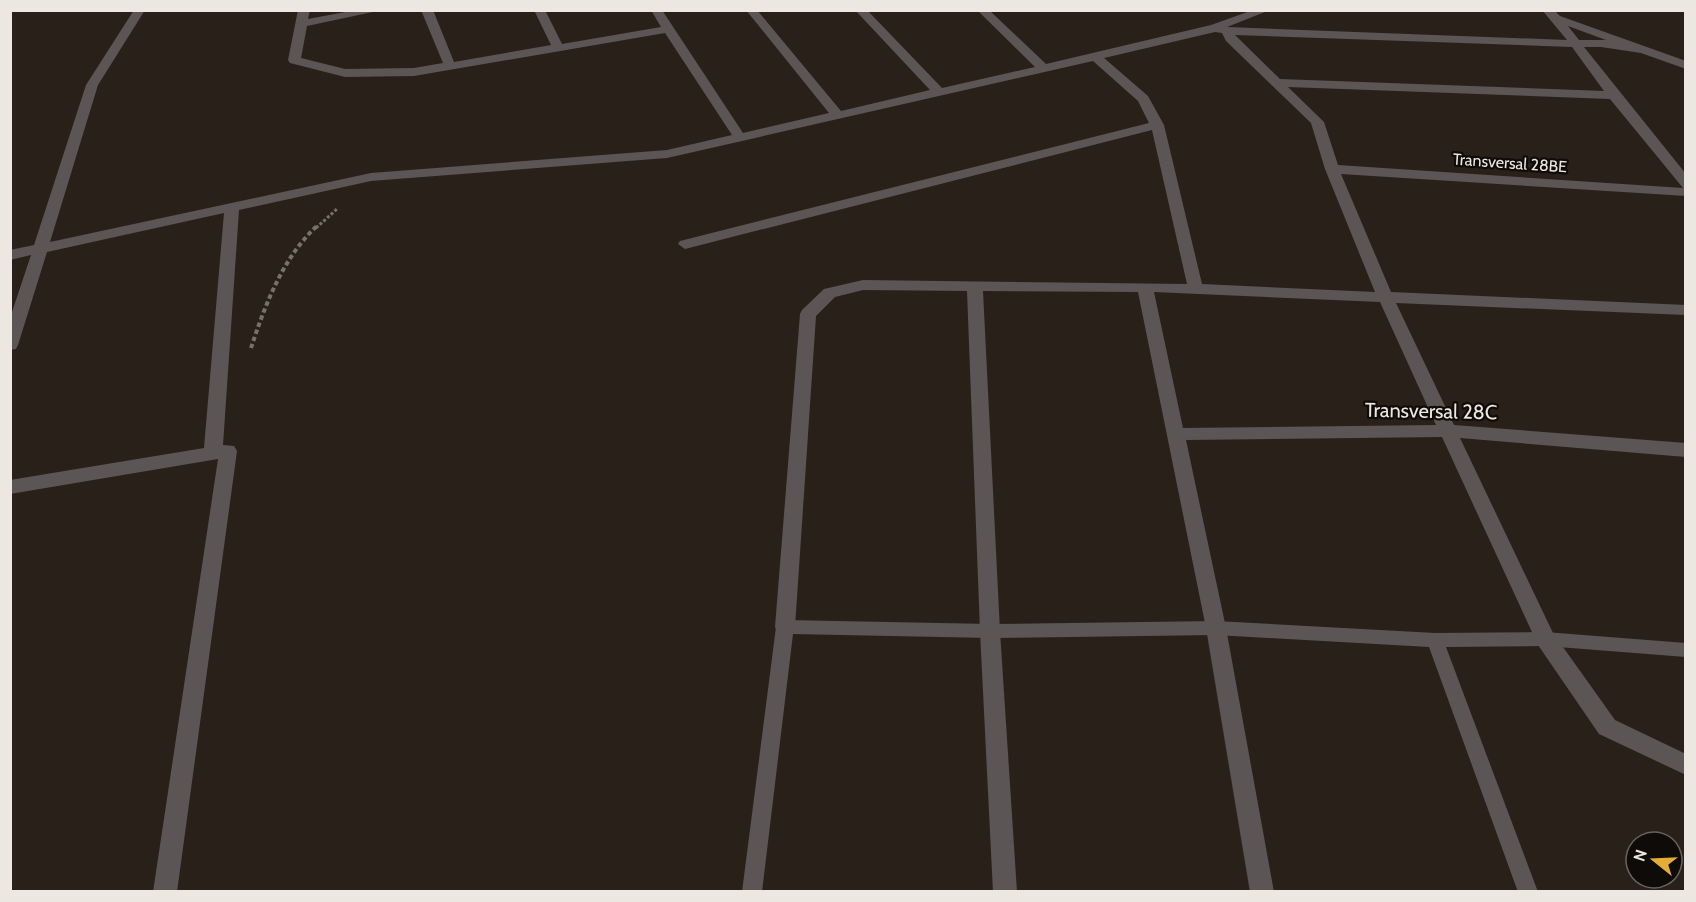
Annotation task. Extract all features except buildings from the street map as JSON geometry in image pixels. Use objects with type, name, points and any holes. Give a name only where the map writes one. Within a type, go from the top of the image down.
[{"type":"street","points":[[10,345],[92,85],[140,10]]},
{"type":"street","points":[[304,10],[294,60],[322,69],[345,73],[414,72],[670,29]]},
{"type":"street","points":[[301,24],[377,10]]},
{"type":"street","points":[[427,10],[450,66]]},
{"type":"street","points":[[539,10],[558,48]]},
{"type":"street","points":[[656,10],[741,139]]},
{"type":"street","points":[[751,10],[838,116]]},
{"type":"street","points":[[860,10],[939,92]]},
{"type":"street","points":[[982,10],[1043,68]]},
{"type":"street","points":[[10,255],[371,177],[667,154],[1221,29],[1265,10]]},
{"type":"street","points":[[1551,14],[1686,183]]},
{"type":"street","points":[[1551,14],[1686,65]]},
{"type":"street","points":[[1221,29],[1621,45],[1646,50]]},
{"type":"street","points":[[1221,29],[1317,122],[1332,170],[1384,297],[1545,639],[1607,727],[1686,765]]},
{"type":"street","points":[[1095,57],[1143,99],[1157,125],[1196,290]]},
{"type":"street","points":[[1277,82],[1614,95]]},
{"type":"street","points":[[685,244],[1157,125]]},
{"type":"street","name":"Transversal 28BE","points":[[1332,170],[1686,192]]},
{"type":"street","points":[[213,453],[232,206]]},
{"type":"street","points":[[785,627],[808,314],[830,293],[863,285],[1145,287],[1686,310]]},
{"type":"street","points":[[975,286],[990,631],[1005,891]]},
{"type":"street","points":[[1145,287],[1216,628],[1262,891]]},
{"type":"street","name":"Transversal 28C","points":[[1176,434],[1448,431],[1686,450]]},
{"type":"street","points":[[10,487],[228,451],[165,891]]},
{"type":"lane","points":[[752,891],[785,627],[990,631],[1216,628],[1435,640],[1545,639],[1686,650]]},
{"type":"lane","points":[[1435,640],[1528,891]]},
{"type":"path","points":[[251,350],[257,328],[284,272],[305,237],[338,209]]}]
